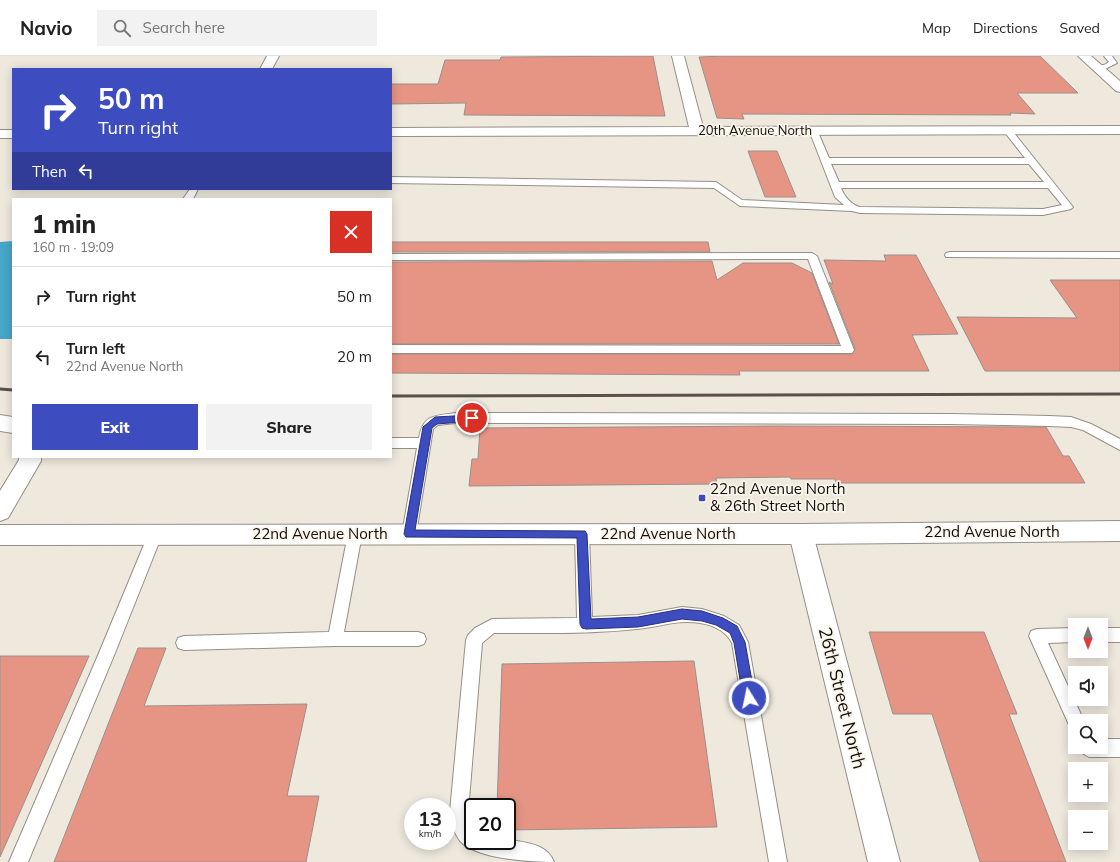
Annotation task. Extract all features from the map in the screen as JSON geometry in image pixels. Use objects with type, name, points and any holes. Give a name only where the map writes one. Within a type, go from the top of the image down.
[{"type":"street","points":[[267,68],[273,56]]},
{"type":"street","points":[[678,56],[697,130]]},
{"type":"street","points":[[1084,56],[1118,84]]},
{"type":"street","name":"20th Avenue North","points":[[392,132],[1120,130]]},
{"type":"street","points":[[0,134],[12,134]]},
{"type":"street","points":[[0,423],[12,425]]},
{"type":"street","points":[[0,511],[30,461],[30,458]]},
{"type":"street","name":"22nd Avenue North","points":[[0,535],[1120,532]]},
{"type":"street","name":"26th Street North","points":[[801,534],[884,862]]},
{"type":"lane","points":[[1096,67],[1105,67],[1113,63],[1108,56]]},
{"type":"lane","points":[[813,130],[840,197],[853,208]]},
{"type":"lane","points":[[392,180],[716,185],[740,203],[853,208],[860,210],[1043,212],[1068,207],[1007,130]]},
{"type":"lane","points":[[825,161],[1032,161]]},
{"type":"lane","points":[[835,185],[1051,185]]},
{"type":"lane","points":[[950,255],[1120,255]]},
{"type":"lane","points":[[392,257],[812,256],[848,350],[392,349]]},
{"type":"lane","points":[[409,534],[427,427],[435,420],[456,418],[950,419],[1072,422],[1087,427],[1120,445]]},
{"type":"lane","points":[[392,443],[425,443]]},
{"type":"lane","points":[[335,639],[355,534]]},
{"type":"lane","points":[[582,534],[586,624]]},
{"type":"lane","points":[[18,862],[156,535]]},
{"type":"lane","points":[[464,831],[461,827],[459,812],[474,640],[481,633],[492,626],[638,622],[682,614],[702,616],[719,621],[734,630],[740,642],[778,862]]},
{"type":"lane","points":[[1108,635],[1120,634]]},
{"type":"lane","points":[[1068,635],[1037,636],[1073,714]]},
{"type":"lane","points":[[184,643],[335,639],[418,639]]},
{"type":"lane","points":[[1108,748],[1120,748]]},
{"type":"lane","points":[[516,850],[537,855],[545,862]]},
{"type":"water","points":[[12,241],[12,339],[0,339],[0,242]]},
{"type":"building","points":[[653,56],[665,116],[464,115],[466,103],[392,104],[392,84],[438,84],[445,60],[500,60],[501,57]]},
{"type":"building","points":[[1040,56],[1078,93],[1017,93],[1035,114],[742,114],[744,119],[717,118],[699,57]]},
{"type":"building","points":[[748,151],[777,151],[796,197],[765,197]]},
{"type":"building","points":[[392,242],[708,242],[710,252],[392,252]]},
{"type":"building","points":[[884,255],[916,255],[958,334],[912,335],[929,371],[739,371],[740,375],[392,373],[392,354],[852,354],[855,349],[829,282],[833,284],[824,260],[886,261]]},
{"type":"building","points":[[712,261],[717,280],[743,263],[792,263],[812,273],[839,344],[392,344],[392,262]]},
{"type":"building","points":[[1050,280],[1120,280],[1120,371],[985,371],[957,317],[1077,318]]},
{"type":"building","points":[[777,426],[1046,427],[1063,456],[1069,456],[1085,483],[836,483],[835,479],[791,479],[790,477],[716,478],[717,484],[469,486],[472,459],[478,459],[480,428]]},
{"type":"building","points":[[869,632],[984,632],[1017,714],[1009,714],[1066,862],[980,862],[932,714],[893,714]]},
{"type":"building","points":[[138,648],[166,648],[144,706],[307,704],[287,796],[319,796],[306,862],[54,862]]},
{"type":"building","points":[[0,656],[89,656],[0,857]]},
{"type":"building","points":[[694,661],[717,827],[516,830],[516,798],[497,798],[502,664]]},
{"type":"railway","points":[[0,389],[12,390]]},
{"type":"railway","points":[[392,396],[1120,394]]},
{"type":"place","name":"22nd Avenue North & 26th Street North","points":[[702,498]]},
{"type":"route","points":[[472,418],[435,420],[427,427],[409,534],[582,534],[586,624],[638,622],[682,614],[702,616],[719,621],[734,630],[740,642],[749,698]]}]
